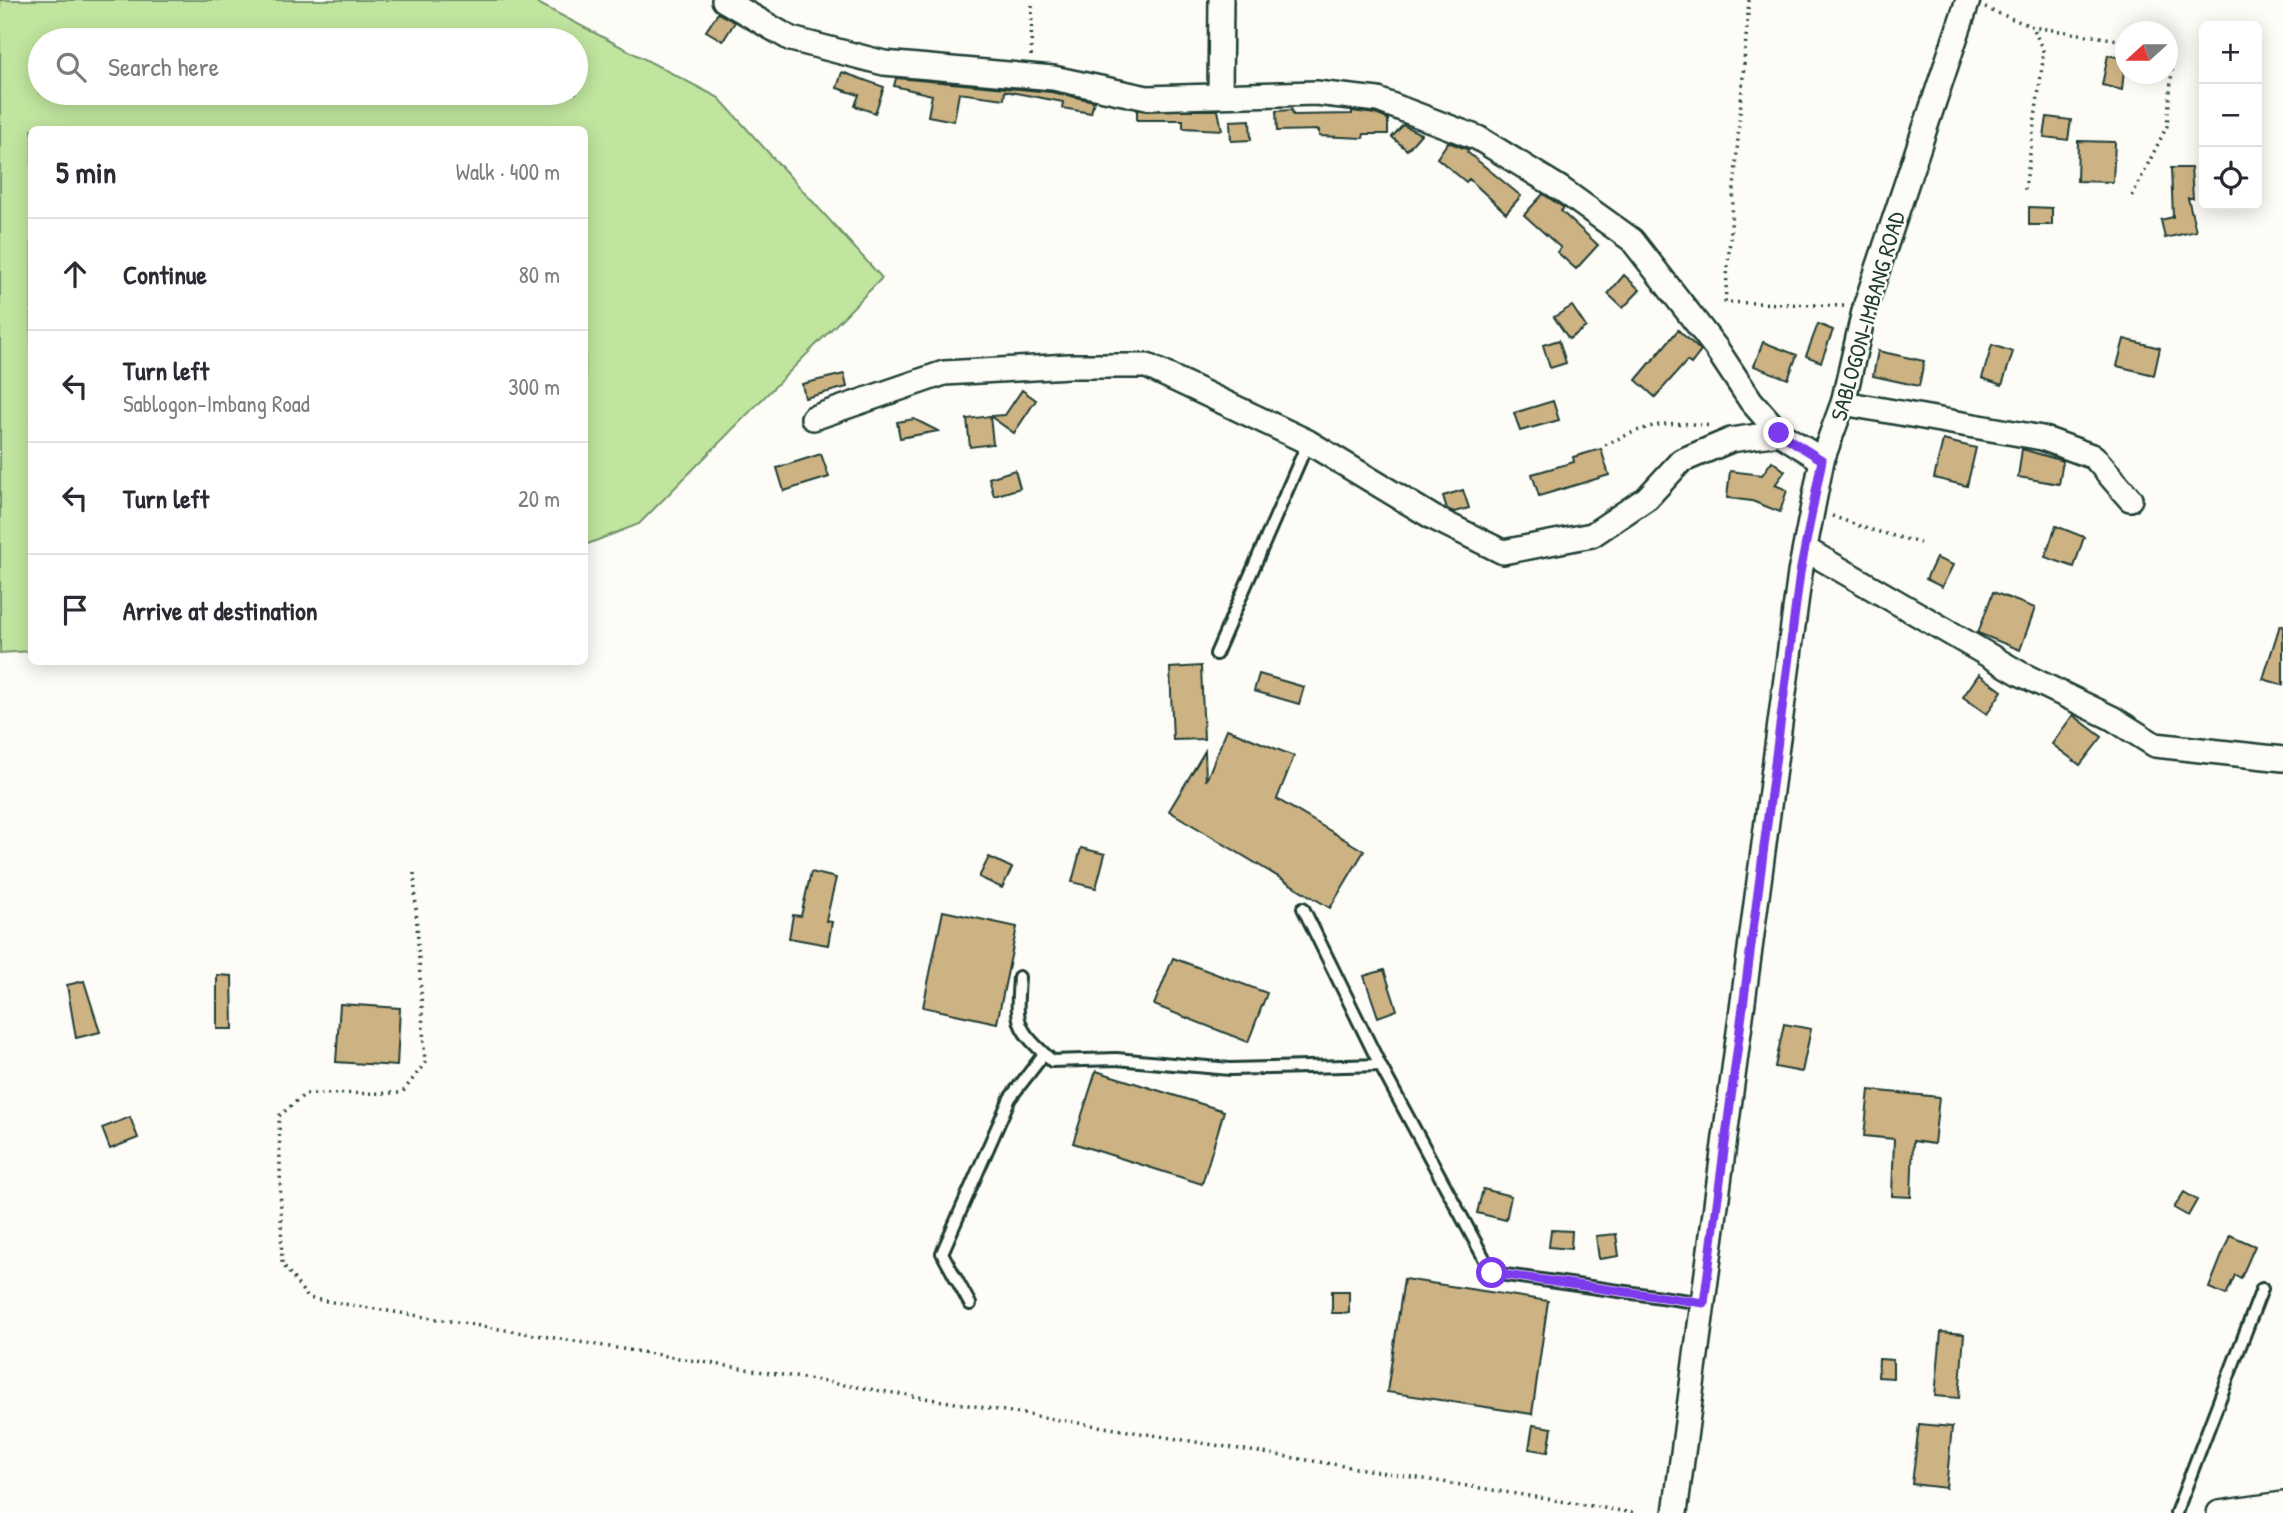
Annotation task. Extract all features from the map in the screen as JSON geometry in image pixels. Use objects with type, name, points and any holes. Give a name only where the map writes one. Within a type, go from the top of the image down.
[{"type":"street","points":[[724,0],[791,38],[884,63],[1031,76],[1147,98],[1316,93],[1378,100],[1478,138],[1561,189],[1632,240],[1716,348],[1751,401],[1779,433],[1822,460]]},
{"type":"street","points":[[1220,95],[1221,0]]},
{"type":"street","name":"SABLOGON-IMBANG ROAD","points":[[1675,1513],[1805,549],[1822,460],[1843,403],[1865,307],[1968,1]]},
{"type":"street","points":[[813,418],[944,373],[1069,366],[1147,366],[1308,442],[1434,518],[1503,552],[1592,535],[1647,498],[1681,461],[1731,440],[1779,433]]},
{"type":"street","points":[[1843,403],[2042,438],[2094,457],[2130,499]]},
{"type":"street","points":[[1805,549],[2021,674],[2112,718],[2155,745],[2283,759]]},
{"type":"street","points":[[2219,1513],[2283,1504]]},
{"type":"lane","points":[[1216,654],[1308,442]]},
{"type":"lane","points":[[1303,908],[1380,1065],[1492,1273],[1704,1303]]},
{"type":"lane","points":[[1019,976],[1017,1020],[1026,1037],[1052,1061],[1116,1059],[1230,1069],[1380,1065]]},
{"type":"lane","points":[[970,1304],[942,1253],[1010,1098],[1044,1054]]},
{"type":"lane","points":[[2176,1513],[2262,1289]]},
{"type":"path","points":[[1031,76],[1032,0]]},
{"type":"path","points":[[1749,0],[1725,302],[1865,307]]},
{"type":"path","points":[[1968,1],[2033,27],[2115,39]]},
{"type":"path","points":[[2025,190],[2044,53],[2033,27]]},
{"type":"path","points":[[2132,196],[2167,126],[2171,84]]},
{"type":"path","points":[[1605,445],[1647,425],[1686,422],[1720,426]]},
{"type":"path","points":[[1813,508],[1868,529],[1920,542]]},
{"type":"path","points":[[414,873],[425,1063],[402,1093],[305,1094],[279,1116],[282,1264],[308,1298],[1634,1513]]},
{"type":"green space","points":[[0,0],[532,0],[585,28],[28,28],[28,105],[588,105],[588,29],[719,98],[882,278],[639,524],[588,544],[588,126],[28,126],[28,651],[0,653]]},
{"type":"building","points":[[718,13],[735,22],[723,41],[706,31]]},
{"type":"building","points":[[2108,55],[2115,57],[2115,84],[2123,84],[2122,90],[2102,85]]},
{"type":"building","points":[[842,72],[884,87],[875,113],[855,106],[859,95],[837,88]]},
{"type":"building","points":[[896,78],[1051,92],[1094,101],[1091,113],[1062,108],[1063,102],[1005,91],[1004,99],[959,93],[954,121],[928,116],[932,95],[894,86]]},
{"type":"building","points":[[1137,110],[1218,110],[1222,130],[1183,128],[1183,120],[1137,120]]},
{"type":"building","points":[[1292,110],[1293,115],[1352,114],[1352,111],[1375,114],[1388,119],[1388,134],[1364,134],[1363,138],[1319,136],[1319,130],[1277,131],[1276,111]]},
{"type":"building","points":[[2047,117],[2071,120],[2068,140],[2044,137]]},
{"type":"building","points":[[1250,120],[1251,140],[1231,141],[1230,121]]},
{"type":"building","points":[[1403,125],[1421,134],[1407,150],[1392,137]]},
{"type":"building","points":[[2078,141],[2115,142],[2113,182],[2077,181]]},
{"type":"building","points":[[1448,142],[1469,150],[1467,152],[1521,196],[1506,213],[1469,179],[1466,182],[1437,158]]},
{"type":"building","points":[[2171,168],[2191,168],[2193,198],[2188,198],[2196,231],[2165,238],[2161,220],[2173,217]]},
{"type":"building","points":[[1543,194],[1564,208],[1561,211],[1598,245],[1576,269],[1557,252],[1561,248],[1524,215]]},
{"type":"building","points":[[2029,207],[2052,208],[2052,225],[2029,225]]},
{"type":"building","points":[[1624,275],[1640,290],[1623,308],[1608,294]]},
{"type":"building","points":[[1572,306],[1586,327],[1569,339],[1554,317]]},
{"type":"building","points":[[1818,324],[1833,330],[1821,362],[1806,356]]},
{"type":"building","points":[[1678,330],[1701,351],[1691,364],[1687,361],[1655,397],[1636,380]]},
{"type":"building","points":[[2124,339],[2160,348],[2154,375],[2117,366]]},
{"type":"building","points":[[1559,340],[1566,363],[1550,368],[1543,345]]},
{"type":"building","points":[[1763,342],[1797,355],[1788,379],[1754,366]]},
{"type":"building","points":[[1992,345],[2013,352],[2002,385],[1982,378]]},
{"type":"building","points":[[1878,351],[1924,361],[1919,386],[1873,376]]},
{"type":"building","points":[[844,374],[847,387],[805,398],[802,384]]},
{"type":"building","points":[[1022,390],[1036,400],[1014,433],[990,416],[1005,415]]},
{"type":"building","points":[[1553,401],[1559,420],[1520,431],[1514,413]]},
{"type":"building","points":[[990,416],[993,444],[970,447],[967,419]]},
{"type":"building","points":[[914,419],[938,431],[900,438],[897,422]]},
{"type":"building","points":[[1943,440],[1976,448],[1967,486],[1934,478]]},
{"type":"building","points":[[1601,449],[1609,475],[1539,496],[1532,474],[1574,462],[1573,457]]},
{"type":"building","points":[[2022,449],[2063,461],[2059,484],[2018,477]]},
{"type":"building","points":[[821,454],[829,477],[784,491],[777,468]]},
{"type":"building","points":[[1772,461],[1785,471],[1775,485],[1787,490],[1780,512],[1752,501],[1727,498],[1730,471],[1762,475]]},
{"type":"building","points":[[1015,470],[1020,488],[994,496],[989,478]]},
{"type":"building","points":[[1463,490],[1469,508],[1454,512],[1447,509],[1443,496]]},
{"type":"building","points":[[2056,526],[2084,537],[2074,567],[2045,557]]},
{"type":"building","points":[[1936,558],[1953,565],[1942,587],[1926,579]]},
{"type":"building","points":[[1993,592],[2035,608],[2020,650],[1978,633]]},
{"type":"building","points":[[2280,625],[2283,625],[2283,685],[2263,679]]},
{"type":"building","points":[[1201,666],[1204,739],[1173,740],[1170,668]]},
{"type":"building","points":[[1259,674],[1304,687],[1299,704],[1254,691]]},
{"type":"building","points":[[1979,674],[2002,691],[1987,714],[1963,697]]},
{"type":"building","points":[[2073,715],[2102,737],[2080,765],[2052,744]]},
{"type":"building","points":[[1227,729],[1294,756],[1277,799],[1364,851],[1330,908],[1169,811],[1205,751],[1206,781]]},
{"type":"building","points":[[1081,848],[1105,854],[1096,888],[1072,882]]},
{"type":"building","points":[[989,857],[1012,868],[1002,888],[979,877]]},
{"type":"building","points":[[811,872],[836,878],[826,921],[832,922],[828,945],[789,938],[793,915],[801,916]]},
{"type":"building","points":[[943,911],[1017,927],[997,1023],[923,1007]]},
{"type":"building","points":[[1173,958],[1267,993],[1248,1042],[1154,1005]]},
{"type":"building","points":[[1384,970],[1397,1010],[1378,1017],[1364,976]]},
{"type":"building","points":[[217,975],[232,976],[233,1029],[217,1029]]},
{"type":"building","points":[[84,981],[100,1032],[76,1038],[67,985]]},
{"type":"building","points":[[340,1004],[400,1008],[397,1066],[336,1062]]},
{"type":"building","points":[[1784,1024],[1811,1029],[1802,1072],[1775,1067]]},
{"type":"building","points":[[1096,1071],[1224,1111],[1202,1184],[1073,1143]]},
{"type":"building","points":[[1869,1090],[1939,1097],[1934,1144],[1913,1141],[1911,1197],[1892,1196],[1894,1139],[1864,1136]]},
{"type":"building","points":[[130,1117],[138,1138],[110,1149],[102,1128]]},
{"type":"building","points":[[1483,1189],[1511,1196],[1506,1220],[1477,1213]]},
{"type":"building","points":[[2184,1192],[2197,1200],[2188,1216],[2174,1208]]},
{"type":"building","points":[[1551,1230],[1572,1231],[1571,1249],[1549,1247]]},
{"type":"building","points":[[1616,1234],[1619,1256],[1599,1259],[1596,1236]]},
{"type":"building","points":[[2230,1235],[2255,1246],[2241,1278],[2235,1275],[2226,1295],[2209,1288]]},
{"type":"building","points":[[1404,1279],[1548,1301],[1532,1414],[1387,1392]]},
{"type":"building","points":[[1332,1291],[1349,1291],[1349,1313],[1332,1313]]},
{"type":"building","points":[[1941,1332],[1964,1334],[1959,1398],[1935,1396]]},
{"type":"building","points":[[1879,1359],[1893,1360],[1893,1378],[1878,1377]]},
{"type":"building","points":[[1919,1424],[1952,1427],[1946,1488],[1912,1484]]},
{"type":"building","points":[[1533,1425],[1552,1428],[1548,1452],[1529,1449]]},
{"type":"route","points":[[1492,1273],[1704,1303],[1800,573],[1822,460],[1779,433]]}]
